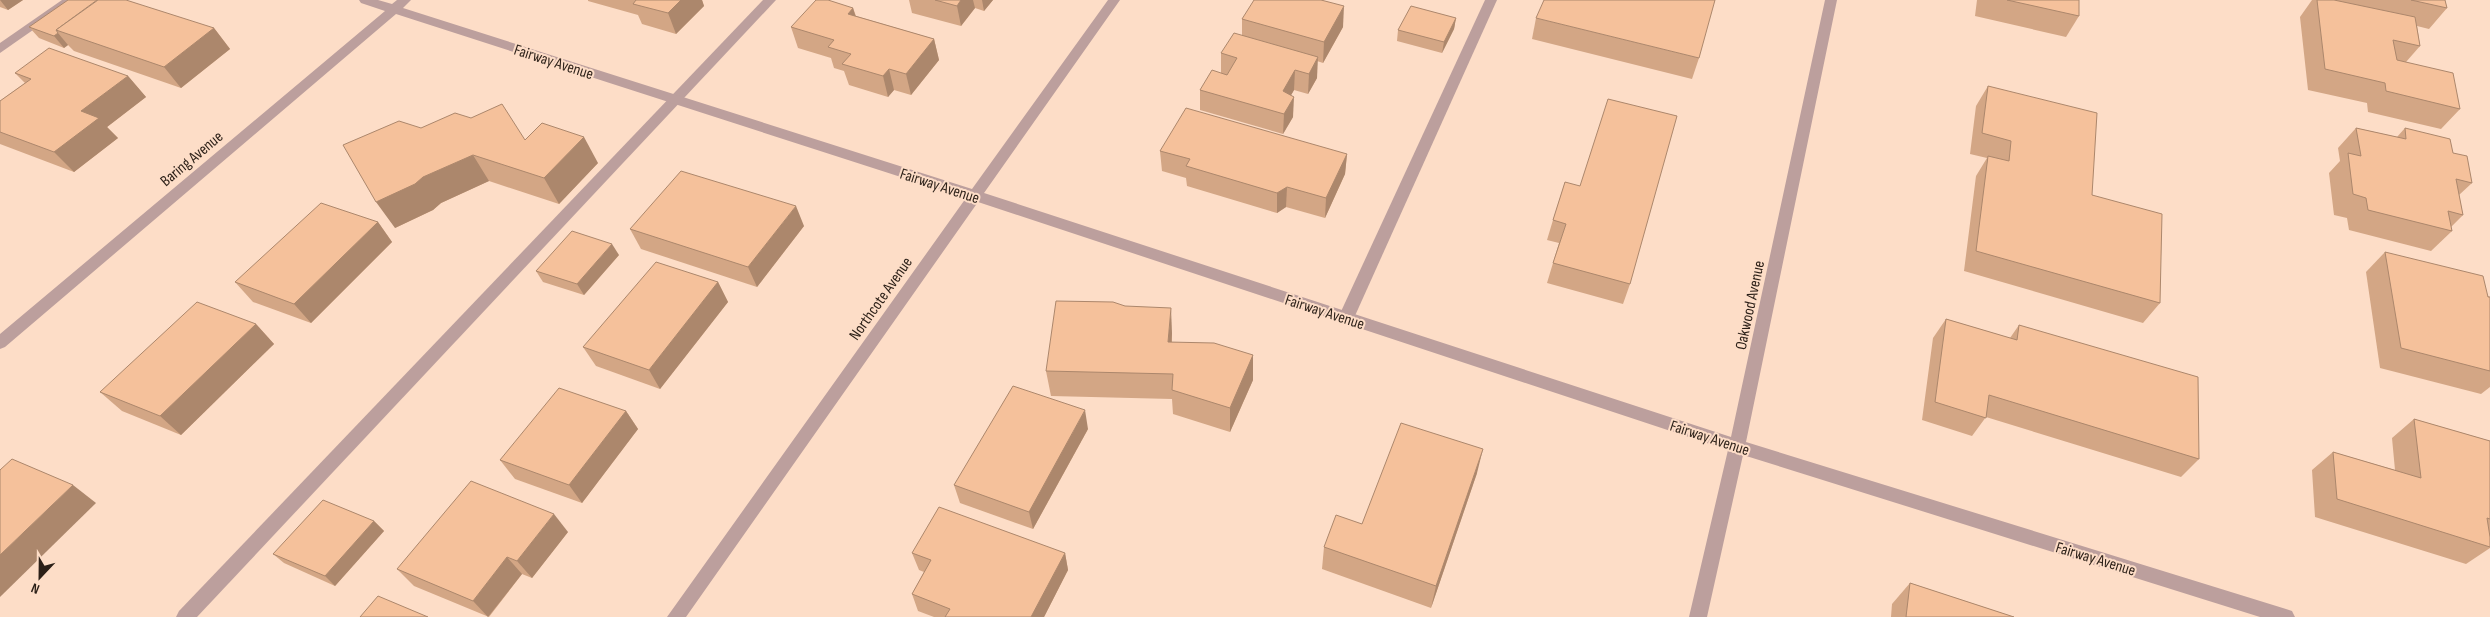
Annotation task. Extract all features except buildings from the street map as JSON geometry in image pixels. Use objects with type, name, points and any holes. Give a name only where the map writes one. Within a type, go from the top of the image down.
[{"type":"street","points":[[0,49],[70,0]]},
{"type":"street","name":"Fairway Avenue","points":[[365,0],[974,195],[1737,446],[2286,617]]},
{"type":"street","name":"Baring Avenue","points":[[0,343],[405,0]]},
{"type":"street","points":[[185,617],[770,0]]},
{"type":"street","name":"Northcote Avenue","points":[[676,617],[1114,0]]},
{"type":"street","points":[[1346,318],[1491,0]]},
{"type":"street","name":"Oakwood Avenue","points":[[1698,617],[1737,446],[1830,0]]}]
